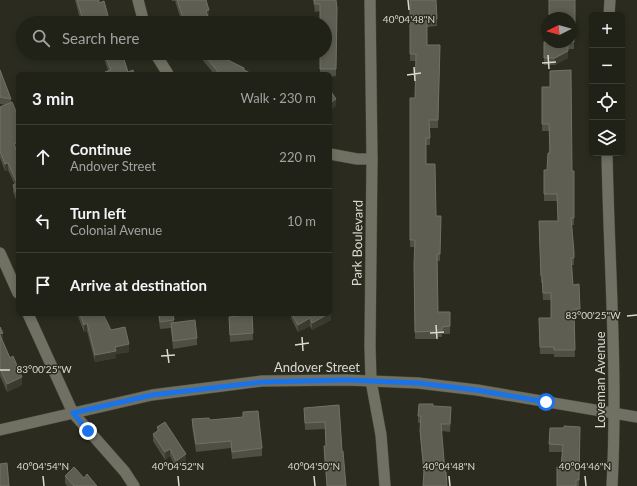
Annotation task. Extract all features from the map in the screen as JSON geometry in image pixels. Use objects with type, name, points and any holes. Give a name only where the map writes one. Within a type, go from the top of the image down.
[{"type":"street","points":[[138,0],[142,16]]},
{"type":"street","name":"Park Boulevard","points":[[370,0],[372,160],[371,381],[381,435],[385,486]]},
{"type":"street","points":[[609,12],[610,0]]},
{"type":"street","points":[[159,60],[167,72]]},
{"type":"street","points":[[332,154],[372,160]]},
{"type":"street","name":"Loveman Avenue","points":[[607,156],[614,340],[615,414],[612,486]]},
{"type":"street","points":[[0,253],[16,289]]},
{"type":"street","points":[[29,316],[73,413],[125,472],[134,486]]},
{"type":"street","name":"Andover Street","points":[[0,430],[152,395],[262,382],[347,380],[418,383],[476,390],[637,417]]},
{"type":"building","points":[[77,0],[99,0],[99,3],[104,1],[108,16],[82,16]]},
{"type":"building","points":[[177,0],[206,0],[209,10],[206,11],[208,16],[183,16]]},
{"type":"building","points":[[314,0],[336,0],[336,69],[320,69],[320,60],[332,60],[332,16],[320,16],[320,4],[315,4]]},
{"type":"building","points":[[410,0],[436,0],[437,19],[427,19],[427,45],[440,45],[438,120],[429,120],[430,138],[426,138],[426,164],[435,164],[436,216],[441,216],[440,254],[437,254],[438,312],[450,312],[450,326],[442,327],[442,330],[415,332],[415,240],[410,240],[410,98],[415,98],[416,54],[410,54]]},
{"type":"building","points":[[549,0],[575,0],[575,12],[549,12]]},
{"type":"building","points":[[544,48],[568,48],[568,51],[555,58],[544,58]]},
{"type":"building","points":[[107,60],[124,60],[128,72],[105,72],[111,70]]},
{"type":"building","points":[[209,60],[228,60],[244,68],[244,70],[248,72],[218,72]]},
{"type":"building","points":[[0,70],[11,99],[0,97]]},
{"type":"building","points":[[571,70],[574,218],[571,218],[574,258],[571,258],[573,285],[579,284],[580,309],[574,309],[575,350],[554,350],[554,347],[540,347],[539,318],[551,318],[551,293],[543,293],[539,221],[558,221],[557,194],[544,194],[544,170],[547,170],[548,153],[550,153],[549,124],[542,124],[542,87],[550,87],[550,71]]},
{"type":"building","points":[[332,93],[336,99],[332,102]]},
{"type":"building","points":[[12,102],[16,111],[16,143],[14,144],[16,149],[16,181],[8,163],[5,164],[0,151],[0,107]]},
{"type":"building","points":[[16,184],[16,192],[13,185]]},
{"type":"building","points":[[81,316],[104,316],[111,330],[125,327],[129,344],[115,347],[116,351],[95,355],[87,323],[84,325]]},
{"type":"building","points":[[159,316],[173,316],[174,320],[160,322]]},
{"type":"building","points":[[252,316],[253,333],[230,335],[229,317]]},
{"type":"building","points":[[293,316],[324,316],[312,323],[310,318],[298,325]]},
{"type":"building","points":[[195,320],[197,338],[173,341],[171,323]]},
{"type":"building","points":[[0,327],[3,333],[0,334]]},
{"type":"building","points":[[0,335],[10,358],[13,356],[22,377],[7,384],[0,368]]},
{"type":"building","points":[[419,404],[433,404],[433,406],[451,407],[450,424],[441,424],[447,486],[423,486],[424,471],[420,430],[421,416],[418,416]]},
{"type":"building","points":[[339,405],[346,486],[327,486],[324,446],[326,446],[325,422],[305,423],[304,408]]},
{"type":"building","points":[[258,411],[262,448],[232,452],[231,441],[196,444],[192,419],[209,418],[210,420],[243,417],[243,412]]},
{"type":"building","points":[[165,422],[186,454],[176,461],[170,449],[165,452],[153,434],[159,430],[157,427]]},
{"type":"building","points":[[564,426],[580,427],[579,480],[576,480],[576,486],[557,486],[557,467],[561,467],[563,445],[549,444],[550,428],[564,428]]},
{"type":"building","points":[[7,463],[9,486],[0,486],[0,464]]},
{"type":"building","points":[[74,467],[84,478],[87,474],[97,486],[74,486],[65,476]]},
{"type":"route","points":[[88,431],[73,413],[152,395],[262,382],[347,380],[418,383],[476,390],[546,402]]}]
